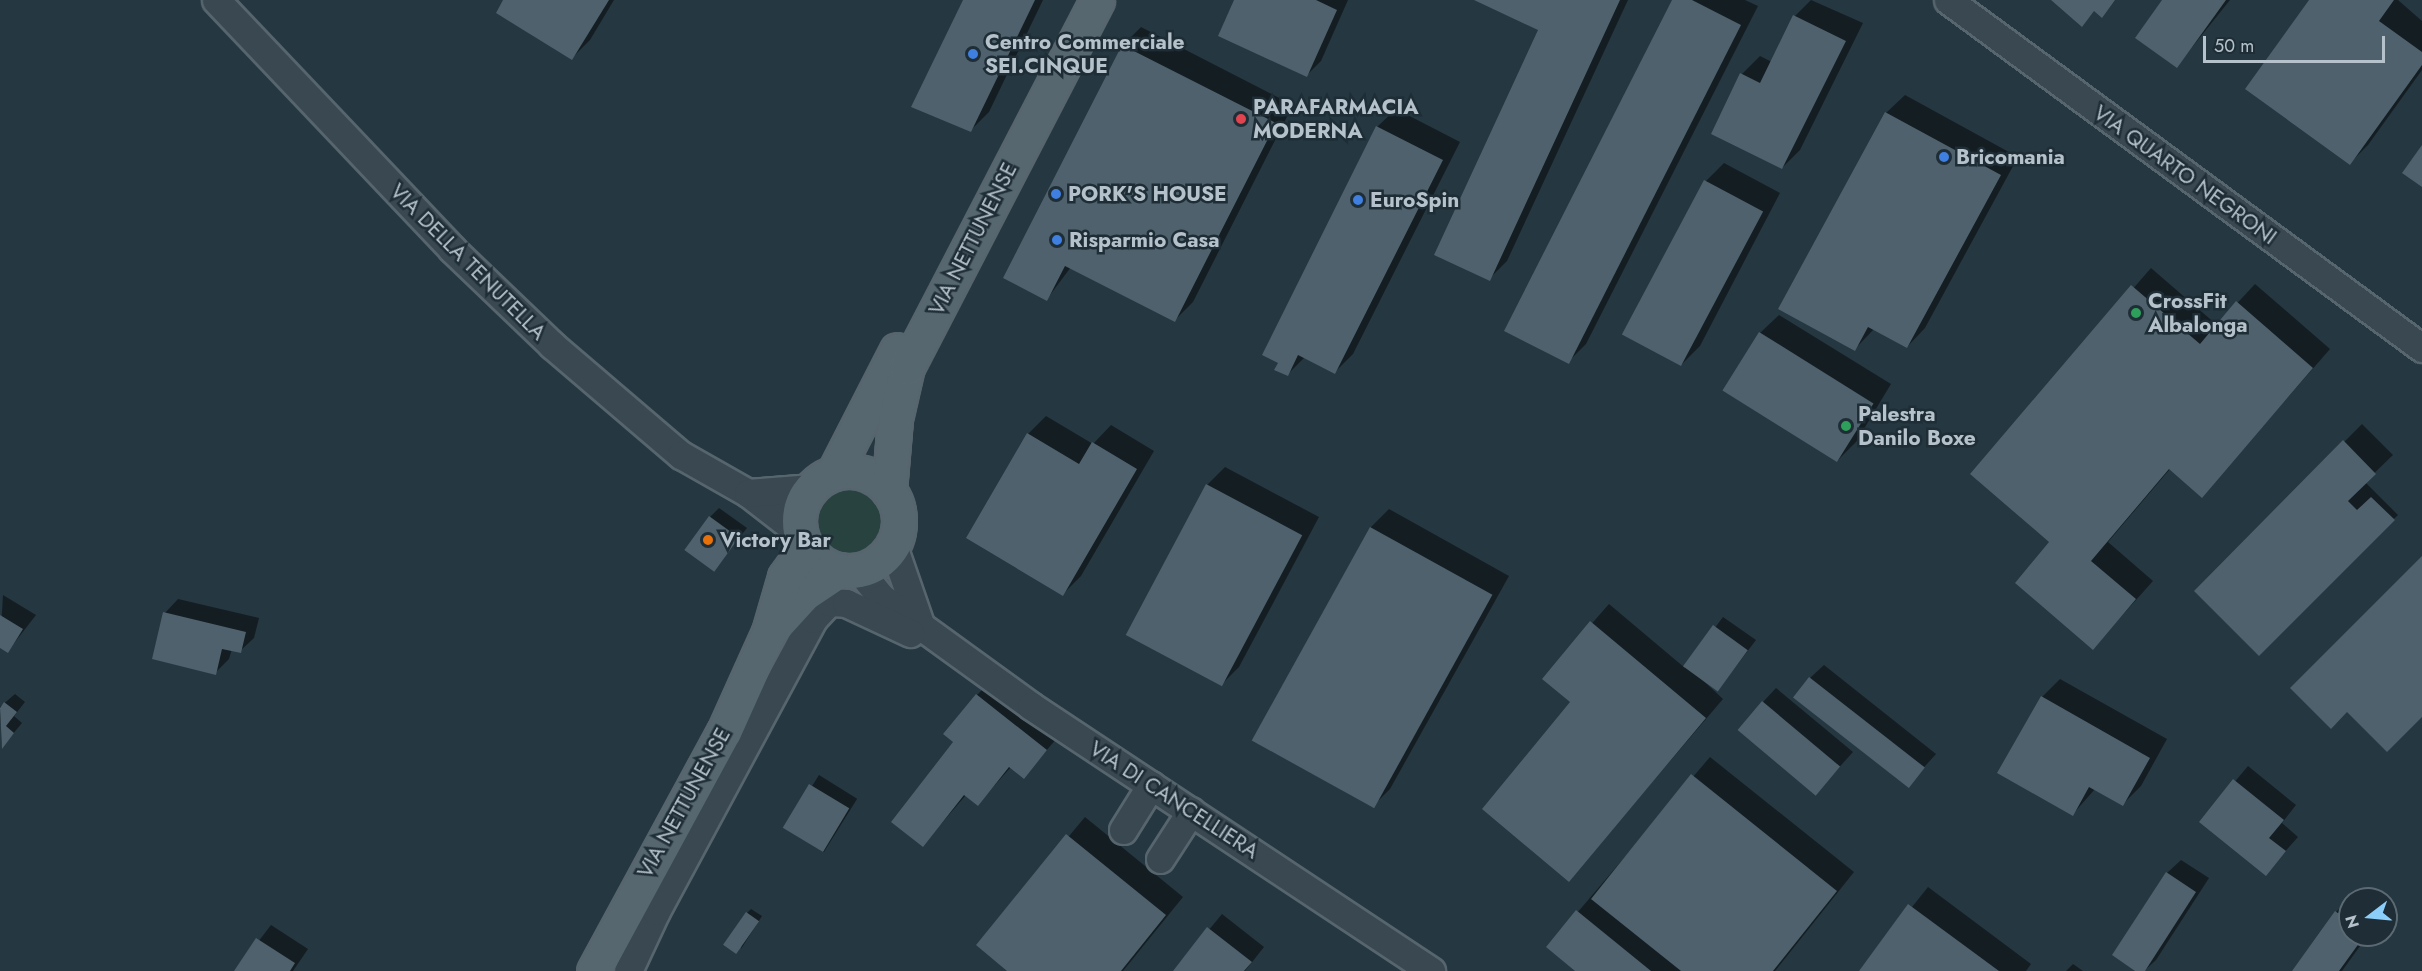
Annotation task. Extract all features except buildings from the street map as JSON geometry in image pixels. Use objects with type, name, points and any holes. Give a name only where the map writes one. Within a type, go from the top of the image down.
[{"type":"main road","name":"VIA NETTUNENSE","points":[[594,971],[724,732],[769,632],[785,577],[804,541],[801,509],[823,480],[1073,0]]},
{"type":"main road","name":"VIA NETTUNENSE","points":[[769,632],[804,594],[849,570],[879,562],[893,546],[900,518],[889,491],[895,419],[907,367],[1097,0]]},
{"type":"main road","points":[[823,480],[864,473],[889,491]]},
{"type":"main road","points":[[804,541],[816,558],[849,570]]},
{"type":"street","name":"VIA DELLA TENUTELLA","points":[[216,0],[452,249],[552,345],[681,454],[748,493],[804,541]]},
{"type":"street","name":"VIA QUARTO NEGRONI","points":[[1948,0],[2422,348]]},
{"type":"street","points":[[748,493],[823,480]]},
{"type":"street","points":[[628,971],[662,901],[813,620],[829,602],[846,603],[921,638],[928,631],[893,546]]},
{"type":"street","name":"VIA DI CANCELLIERA","points":[[849,570],[882,598],[1031,706],[1431,971]]},
{"type":"street","points":[[1124,830],[1151,785]]},
{"type":"street","points":[[1160,860],[1191,811]]},
{"type":"green space","points":[[848,484],[868,490],[878,500],[884,520],[878,540],[868,550],[848,556],[828,550],[818,540],[812,520],[818,500],[828,490]]},
{"type":"place","name":"Centro Commerciale SEI.CINQUE","points":[[973,54]]},
{"type":"place","name":"PARAFARMACIA MODERNA","points":[[1241,119]]},
{"type":"place","name":"Bricomania","points":[[1944,157]]},
{"type":"place","name":"PORK'S HOUSE","points":[[1056,194]]},
{"type":"place","name":"EuroSpin","points":[[1358,200]]},
{"type":"place","name":"Risparmio Casa","points":[[1057,240]]},
{"type":"place","name":"CrossFit Albalonga","points":[[2136,313]]},
{"type":"place","name":"Palestra Danilo Boxe","points":[[1846,426]]},
{"type":"place","name":"Victory Bar","points":[[708,540]]}]
